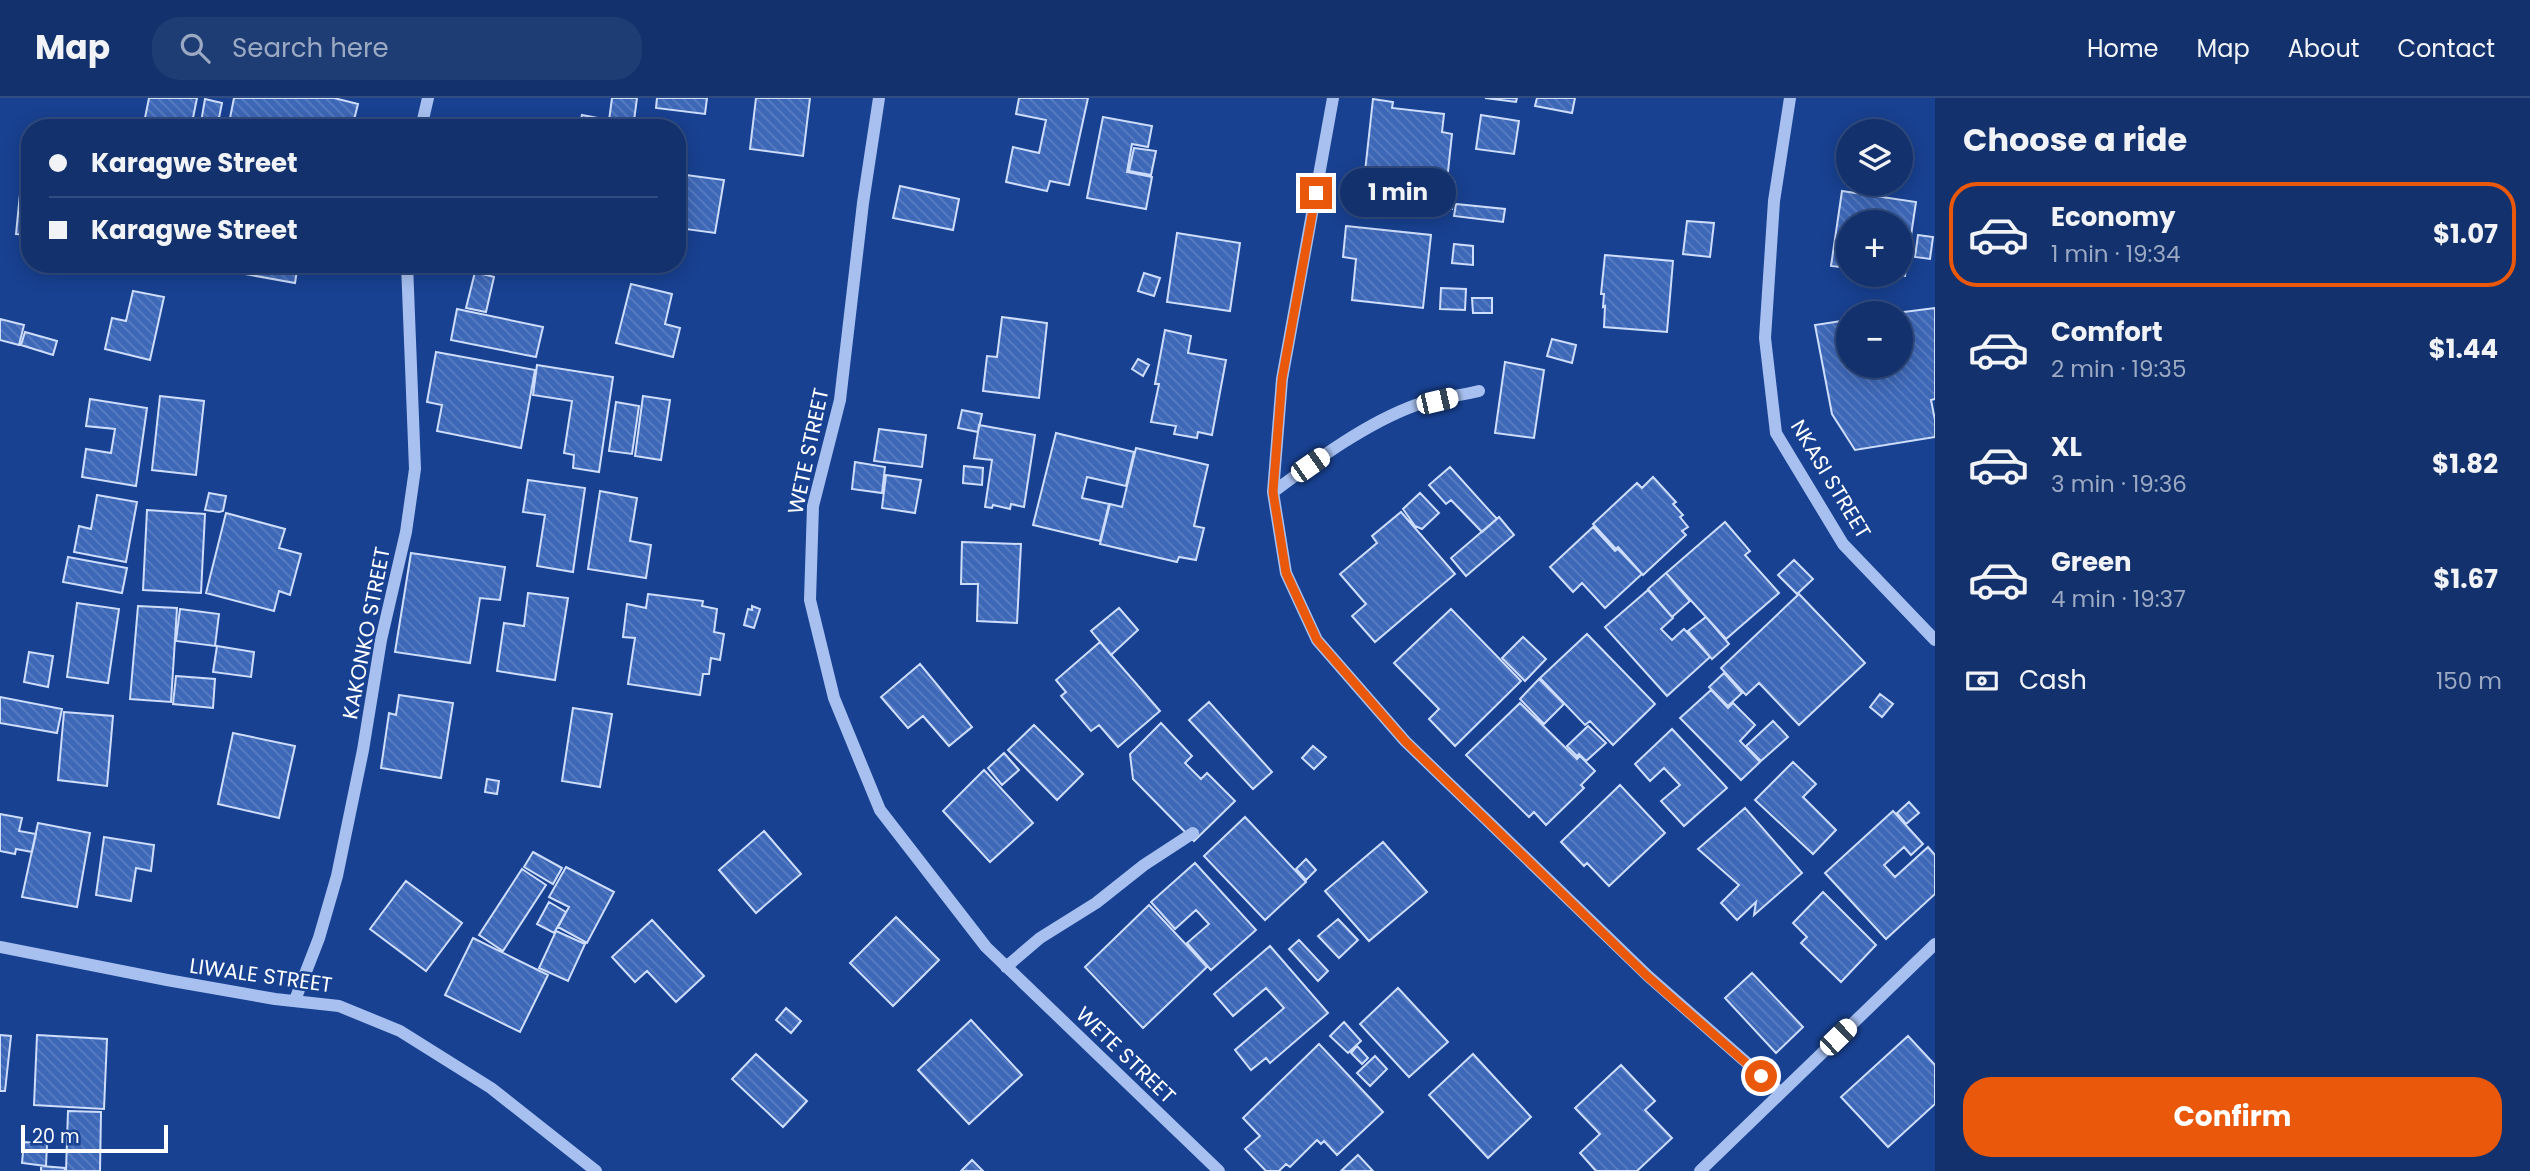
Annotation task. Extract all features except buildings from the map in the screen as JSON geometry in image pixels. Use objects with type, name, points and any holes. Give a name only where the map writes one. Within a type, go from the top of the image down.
[{"type":"street","points":[[423,119],[428,98]]},
{"type":"street","name":"WETE STREET","points":[[879,98],[863,203],[840,400],[813,506],[810,600],[834,698],[880,810],[986,947],[1219,1171]]},
{"type":"street","points":[[1333,98],[1282,379],[1273,492],[1286,573],[1317,640],[1405,741],[1647,976],[1780,1092]]},
{"type":"street","name":"NKASI STREET","points":[[1790,98],[1774,201],[1765,338],[1776,433],[1843,544],[1933,634]]},
{"type":"street","name":"KAKONKO STREET","points":[[295,1000],[319,938],[337,876],[363,750],[381,640],[406,532],[415,469],[408,273]]},
{"type":"street","points":[[1273,492],[1329,451],[1381,422],[1416,405],[1479,391]]},
{"type":"street","points":[[1006,967],[1040,938],[1096,903],[1144,865],[1193,833]]},
{"type":"street","points":[[1700,1171],[1935,944]]},
{"type":"street","name":"LIWALE STREET","points":[[0,947],[167,980],[340,1006],[400,1031],[491,1088],[596,1171]]},
{"type":"route","points":[[1316,193],[1282,379],[1273,492],[1286,573],[1317,640],[1405,741],[1510,840],[1647,976],[1761,1076]]}]
